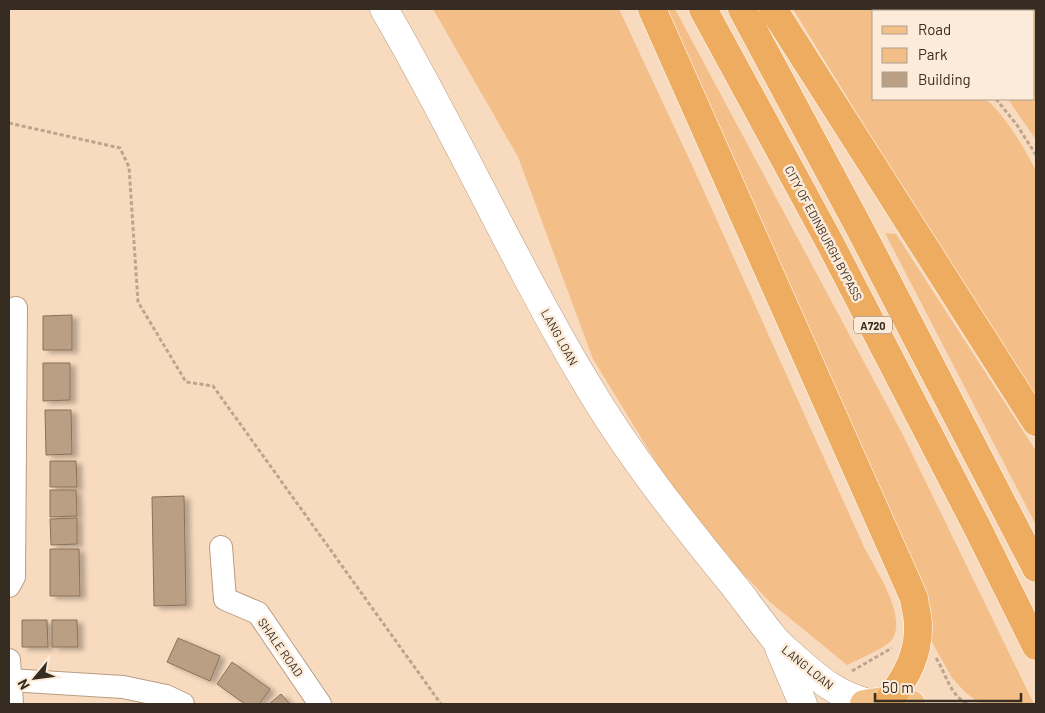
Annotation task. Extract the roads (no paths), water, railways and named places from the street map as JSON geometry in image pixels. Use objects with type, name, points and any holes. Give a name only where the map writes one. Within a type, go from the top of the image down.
[{"type":"highway","points":[[652,9],[914,598],[918,624],[917,644],[903,682],[883,703]]},
{"type":"highway","name":"CITY OF EDINBURGH BYPASS","points":[[703,9],[830,242],[976,525],[1036,646]]},
{"type":"highway","name":"A720","points":[[742,9],[861,231],[1036,568]]},
{"type":"highway","points":[[773,9],[1036,422]]},
{"type":"street","name":"LANG LOAN","points":[[384,9],[437,104],[536,294],[585,382],[672,510],[747,602],[776,641],[818,679],[832,688],[846,696],[883,703]]},
{"type":"street","points":[[9,586],[14,577],[11,522],[12,336],[16,308]]},
{"type":"street","name":"SHALE ROAD","points":[[221,547],[225,599],[258,614],[320,704]]},
{"type":"street","name":"LANG LOAN","points":[[776,641],[803,704]]},
{"type":"street","points":[[12,704],[9,673],[123,687],[166,696],[183,704]]}]
